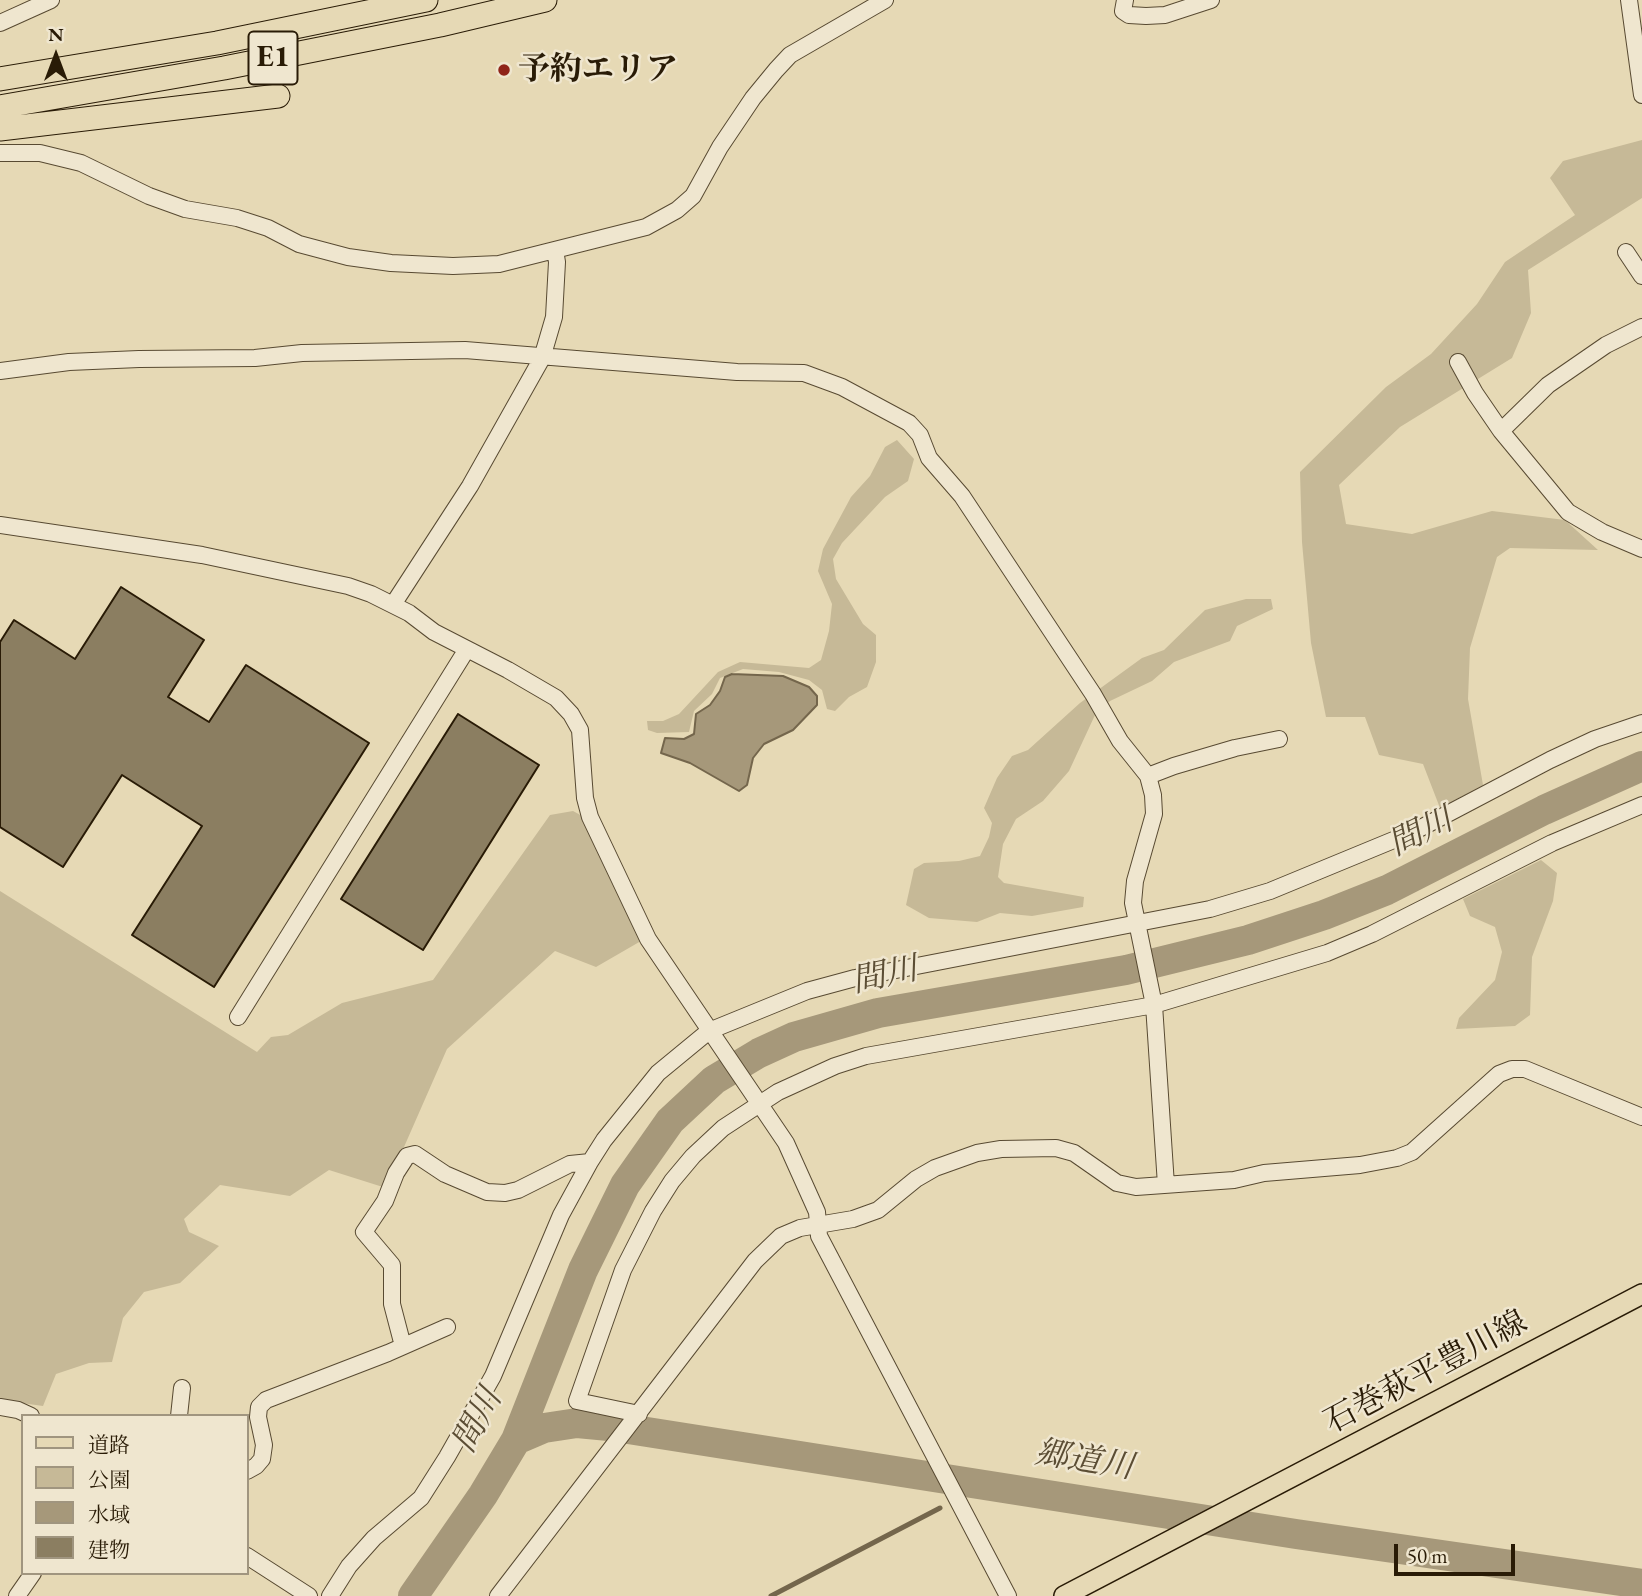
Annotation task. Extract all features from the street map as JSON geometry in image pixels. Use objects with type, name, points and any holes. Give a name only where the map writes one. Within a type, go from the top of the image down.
[{"type":"highway","name":"E1","points":[[0,79],[217,43],[426,0]]},
{"type":"highway","name":"E1","points":[[0,107],[440,25],[545,0]]},
{"type":"highway","points":[[0,129],[278,96]]},
{"type":"main road","name":"石巻萩平豊川線","points":[[1064,1596],[1642,1294]]},
{"type":"street","points":[[0,23],[28,5],[51,0]]},
{"type":"street","points":[[0,153],[40,153],[81,163],[184,209],[237,218],[268,228],[299,244],[348,257],[391,263],[453,266],[499,264],[646,227],[677,210],[693,196],[720,147],[776,69],[790,55],[885,0]]},
{"type":"street","points":[[1125,0],[1123,11],[1129,15],[1146,16],[1165,15],[1211,0]]},
{"type":"street","points":[[1629,0],[1642,95]]},
{"type":"street","points":[[394,603],[470,486],[542,358],[554,317],[557,262],[555,250]]},
{"type":"street","points":[[1626,252],[1642,276]]},
{"type":"street","points":[[1501,431],[1548,385],[1606,345],[1642,327]]},
{"type":"street","points":[[0,371],[81,361],[465,351],[737,372],[804,373],[842,387],[909,423],[920,435],[929,458],[962,496],[1093,694],[1120,741],[1148,776],[1154,814],[1135,881],[1133,903],[1153,1002],[1166,1185]]},
{"type":"street","points":[[1458,362],[1501,431],[1568,512],[1602,532],[1642,549]]},
{"type":"street","points":[[0,525],[202,555],[348,586],[394,603],[434,632],[556,698],[571,714],[580,730],[585,798],[590,817],[649,939],[786,1143],[817,1212],[820,1236],[1008,1596]]},
{"type":"street","points":[[238,1017],[467,649]]},
{"type":"street","points":[[330,1596],[349,1566],[374,1538],[421,1498],[447,1457],[493,1376],[561,1215],[604,1140],[659,1073],[711,1033],[807,991],[855,978],[1137,928],[1270,891],[1413,832],[1550,760],[1595,739],[1642,723]]},
{"type":"street","points":[[1148,776],[1235,748],[1279,739]]},
{"type":"street","points":[[638,1415],[577,1401],[623,1270],[653,1211],[672,1181],[723,1128],[756,1101],[801,1080],[866,1056],[1153,1002],[1327,953],[1372,934],[1552,843],[1642,805]]},
{"type":"street","points":[[498,1596],[755,1261],[781,1236],[800,1228],[853,1219],[878,1210],[916,1179],[935,1168],[977,1153],[1001,1149],[1056,1148],[1074,1153],[1125,1186],[1234,1180],[1264,1173],[1360,1165],[1397,1158],[1412,1152],[1499,1074],[1512,1069],[1525,1069],[1642,1117]]},
{"type":"street","points":[[403,1346],[392,1304],[392,1265],[364,1232],[385,1201],[396,1173],[407,1156],[415,1154],[445,1174],[487,1192],[505,1193],[518,1190],[570,1164],[590,1161]]},
{"type":"street","points":[[248,1470],[257,1466],[262,1459],[264,1445],[258,1417],[259,1407],[266,1400],[447,1327]]},
{"type":"street","points":[[179,1414],[182,1388]]},
{"type":"street","points":[[0,1407],[27,1414]]},
{"type":"street","points":[[248,1557],[309,1596]]},
{"type":"street","points":[[17,1596],[32,1575]]},
{"type":"green space","points":[[1642,140],[1642,198],[1528,270],[1531,313],[1512,358],[1400,427],[1339,485],[1346,524],[1412,534],[1492,511],[1565,520],[1598,550],[1510,548],[1497,557],[1470,648],[1468,699],[1483,785],[1440,808],[1423,764],[1379,755],[1365,717],[1326,717],[1311,643],[1302,542],[1300,472],[1386,387],[1431,354],[1477,304],[1505,262],[1575,215],[1550,178],[1563,161]]},
{"type":"green space","points":[[897,440],[914,459],[908,481],[885,497],[842,543],[833,559],[836,579],[863,624],[876,635],[876,662],[867,687],[849,697],[835,711],[827,709],[822,690],[809,680],[779,672],[743,669],[720,678],[712,694],[694,711],[689,732],[657,733],[648,730],[647,721],[663,721],[679,714],[718,672],[740,662],[809,668],[821,660],[829,631],[832,604],[818,571],[823,549],[851,497],[870,476],[885,447]]},
{"type":"green space","points":[[1246,599],[1271,599],[1273,609],[1237,626],[1230,641],[1174,662],[1152,681],[1110,701],[1095,715],[1069,771],[1043,801],[1016,819],[1003,844],[998,877],[1004,883],[1084,897],[1083,907],[1032,916],[1000,913],[977,922],[929,918],[906,905],[914,869],[924,863],[959,861],[980,856],[992,823],[984,808],[997,778],[1012,756],[1028,750],[1080,703],[1142,658],[1164,650],[1205,610]]},
{"type":"green space","points":[[573,811],[586,818],[641,941],[596,967],[555,951],[447,1049],[386,1188],[329,1170],[290,1196],[220,1185],[184,1219],[189,1232],[219,1246],[180,1283],[144,1292],[123,1318],[112,1362],[89,1363],[56,1374],[43,1406],[0,1400],[0,891],[257,1052],[271,1037],[288,1035],[342,1003],[433,980],[550,815]]},
{"type":"green space","points":[[1541,860],[1557,873],[1553,901],[1532,957],[1530,1015],[1515,1026],[1456,1029],[1459,1018],[1495,980],[1502,952],[1495,927],[1470,916],[1463,899]]},
{"type":"water","points":[[732,674],[783,676],[809,687],[817,696],[817,705],[793,730],[764,744],[753,758],[747,785],[739,791],[690,763],[661,753],[665,738],[684,739],[694,734],[696,714],[710,705],[720,691],[725,677]]},
{"type":"building","points":[[121,587],[204,640],[168,697],[209,722],[246,665],[369,743],[214,987],[132,935],[202,826],[122,775],[63,867],[0,827],[0,642],[14,620],[75,659]]},
{"type":"building","points":[[458,714],[539,765],[423,950],[341,899]]},
{"type":"waterway","name":"間川","points":[[413,1596],[483,1495],[516,1440],[583,1270],[625,1185],[670,1121],[714,1080],[759,1053],[794,1037],[878,1013],[1126,970],[1248,940],[1324,915],[1387,890],[1544,810],[1642,766]]},
{"type":"waterway","name":"郷道川","points":[[516,1440],[544,1428],[577,1423],[609,1426],[1296,1534],[1642,1584]]},
{"type":"waterway","points":[[771,1596],[940,1508]]},
{"type":"place","name":"予約エリア","points":[[504,70]]}]
